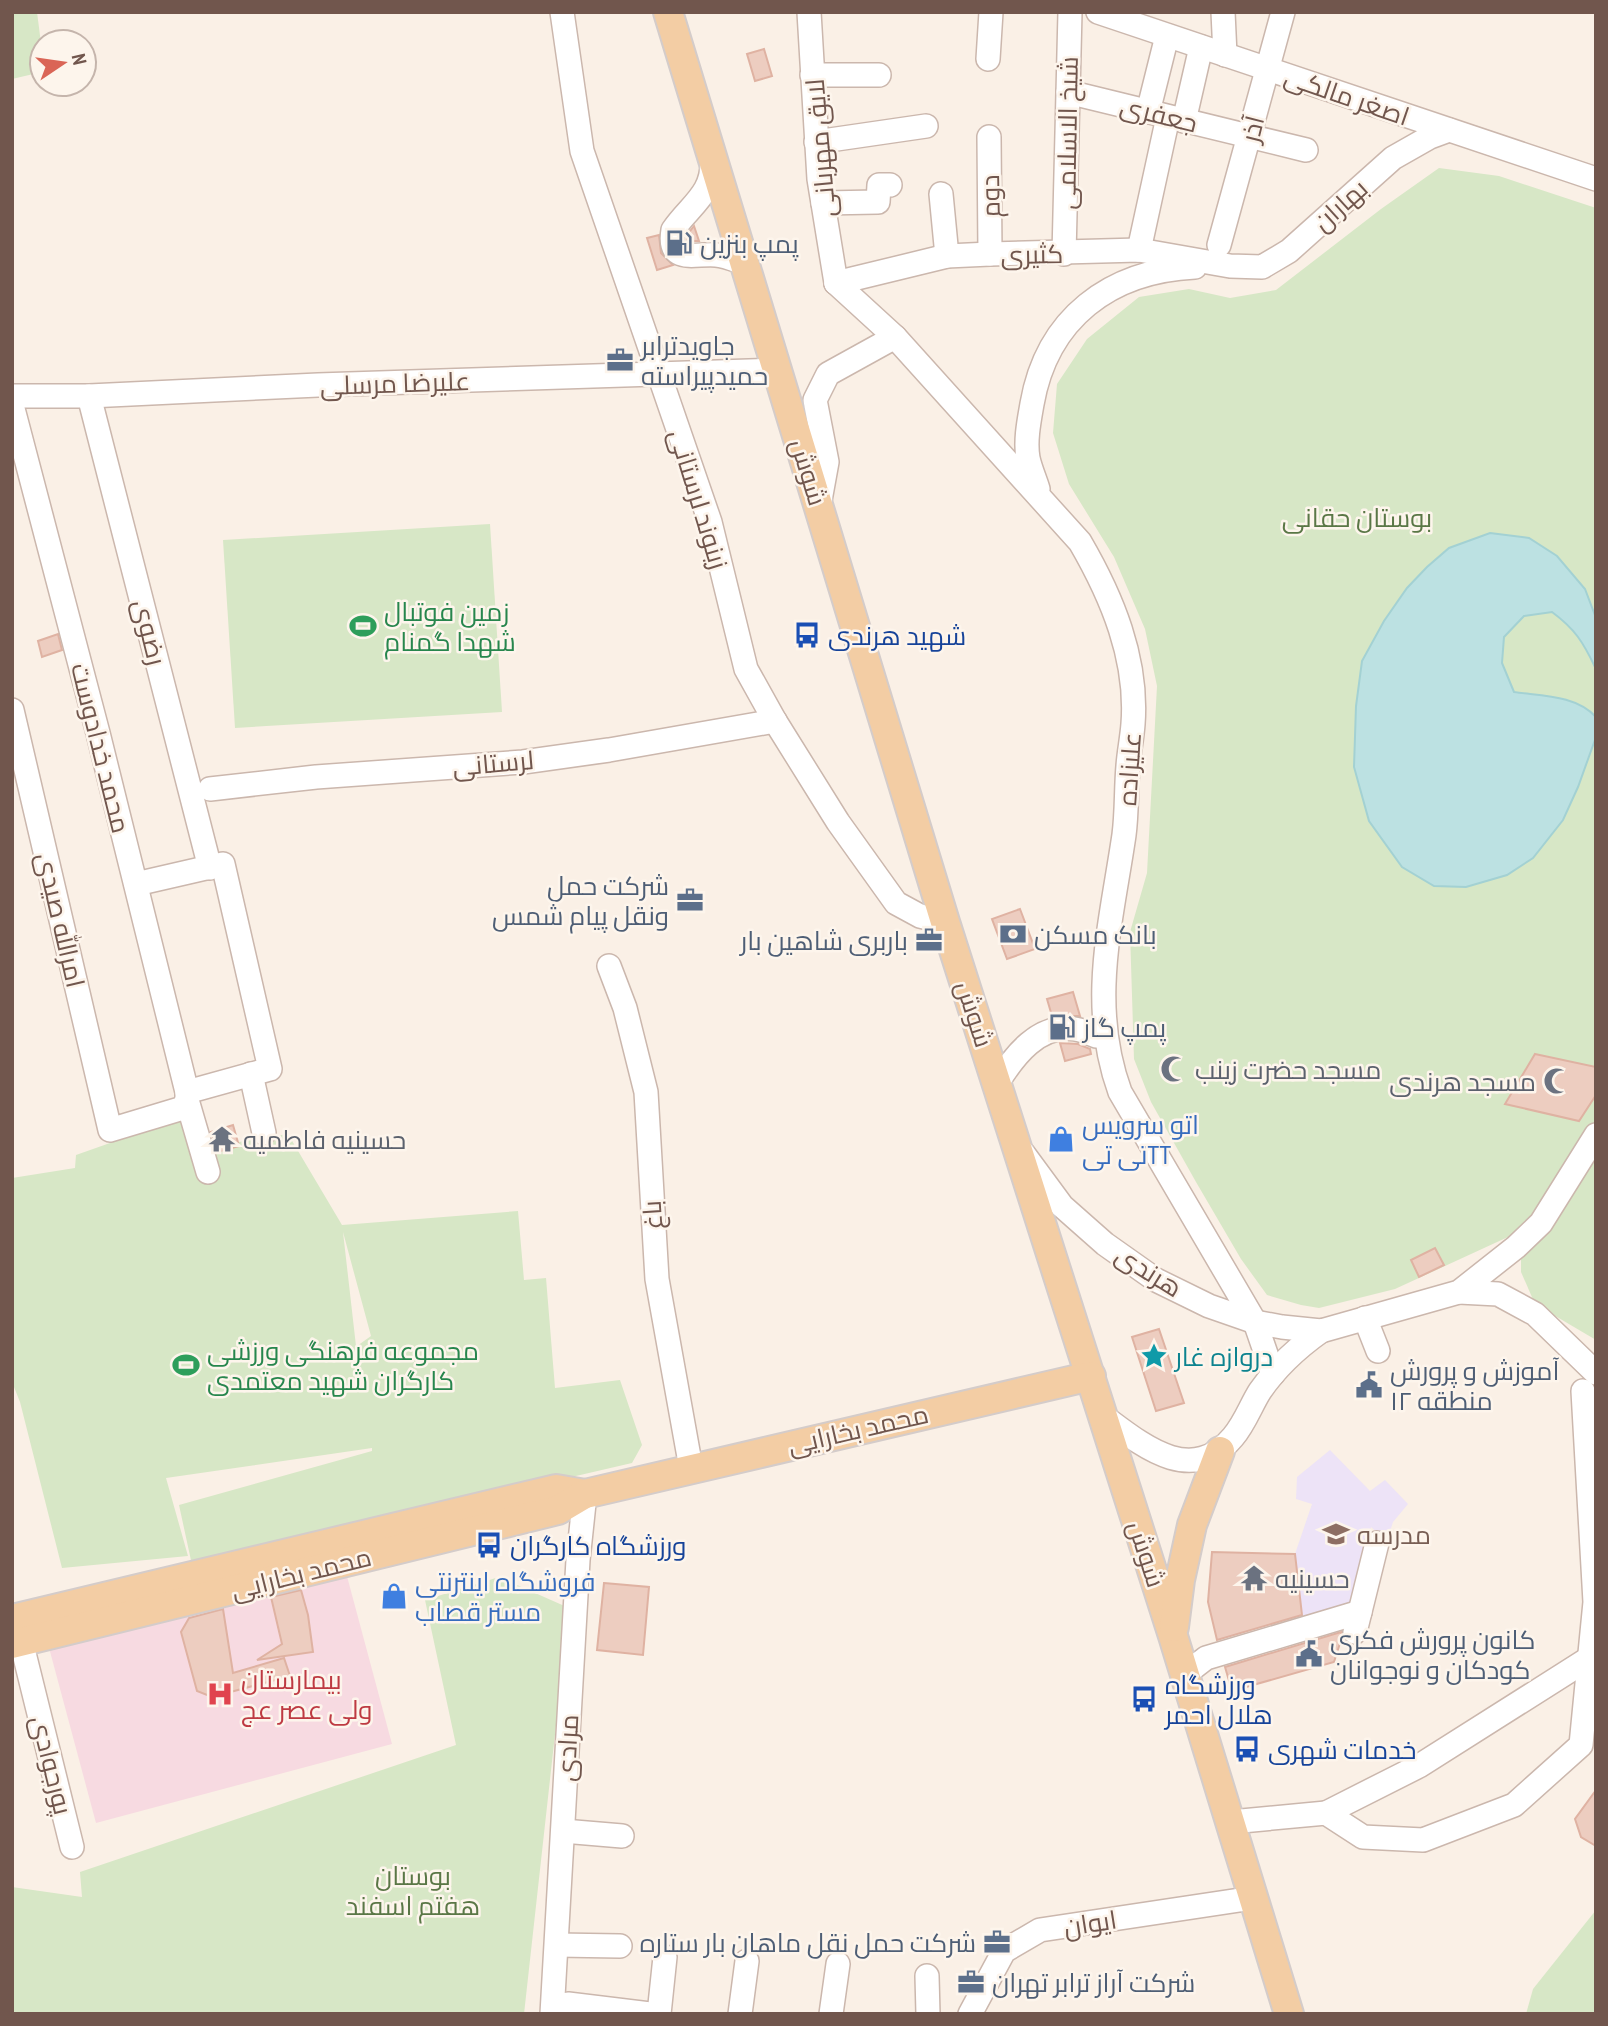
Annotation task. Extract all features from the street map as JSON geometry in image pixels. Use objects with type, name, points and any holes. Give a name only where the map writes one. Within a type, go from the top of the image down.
[{"type":"main road","name":"شوش","points":[[668,12],[945,922],[1173,1636],[1289,2014]]},
{"type":"main road","name":"محمد بخارایی","points":[[15,1635],[79,1615],[558,1510],[585,1494],[1091,1376]]},
{"type":"main road","points":[[1173,1636],[1180,1580],[1192,1525],[1220,1451]]},
{"type":"street","name":"زینوند لرستانی","points":[[562,12],[582,150],[710,522],[747,669],[775,721],[838,822],[896,903],[920,916],[945,922]]},
{"type":"street","name":"لایق مهربانی","points":[[810,12],[816,142],[836,283]]},
{"type":"street","points":[[988,58],[991,12]]},
{"type":"street","name":"شیخ الاسلامی","points":[[1064,254],[1070,12]]},
{"type":"street","name":"اصغر مالکی","points":[[1098,12],[1596,180]]},
{"type":"street","points":[[1223,12],[1225,55]]},
{"type":"street","name":"آذر","points":[[1219,245],[1283,12]]},
{"type":"street","points":[[1139,250],[1167,117],[1167,36]]},
{"type":"street","points":[[1167,117],[1201,47]]},
{"type":"street","points":[[812,75],[879,75]]},
{"type":"street","name":"جعفری","points":[[1068,92],[1250,136]]},
{"type":"street","points":[[816,142],[926,126]]},
{"type":"street","name":"بهاران","points":[[1230,266],[1262,267],[1275,261],[1393,159],[1430,137],[1449,130]]},
{"type":"street","points":[[1250,136],[1306,150]]},
{"type":"street","name":"دوم","points":[[989,137],[990,254]]},
{"type":"street","points":[[712,152],[713,170],[709,186],[679,220],[671,239],[680,255],[716,255],[744,263]]},
{"type":"street","points":[[823,204],[878,202],[879,185],[890,186]]},
{"type":"street","points":[[941,194],[947,256]]},
{"type":"street","name":"کثیری","points":[[836,283],[947,256],[990,254],[1139,250],[1230,266]]},
{"type":"street","points":[[1042,498],[1028,457],[1030,413],[1040,374],[1069,322],[1108,289],[1128,281],[1178,268],[1230,266]]},
{"type":"street","name":"علیزاده","points":[[836,283],[895,337],[1080,542],[1099,575],[1119,623],[1129,663],[1133,723],[1124,833],[1108,928],[1102,986],[1107,1044],[1114,1076],[1130,1110],[1255,1322],[1273,1374]]},
{"type":"street","points":[[819,506],[827,462],[815,400],[828,374],[895,337]]},
{"type":"street","name":"علیرضا مرسلی","points":[[12,396],[89,396],[317,385],[778,370]]},
{"type":"street","name":"رضوی","points":[[89,396],[210,867]]},
{"type":"street","name":"محمد خدادوست","points":[[12,405],[208,1172]]},
{"type":"street","name":"امرالله صیدی","points":[[13,715],[110,1130],[183,1108],[187,1096]]},
{"type":"street","name":"لرستانی","points":[[210,789],[316,777],[523,762],[775,721]]},
{"type":"street","points":[[136,884],[223,864],[260,1071],[264,1133]]},
{"type":"street","name":"باغ","points":[[609,966],[625,1008],[646,1091],[657,1279],[691,1468]]},
{"type":"street","points":[[998,1082],[1009,1064],[1030,1042],[1045,1033],[1074,1028],[1096,1036]]},
{"type":"street","points":[[187,1096],[260,1071]]},
{"type":"street","name":"هرندی","points":[[1220,1451],[1235,1435],[1273,1374],[1295,1349],[1321,1331],[1459,1293],[1516,1247],[1541,1223],[1596,1135]]},
{"type":"street","name":"هرندی","points":[[1017,1145],[1062,1206],[1105,1244],[1156,1280],[1209,1307],[1255,1322],[1282,1328],[1321,1331]]},
{"type":"street","points":[[1325,1813],[1363,1837],[1423,1840],[1514,1805],[1581,1745],[1595,1601],[1589,1382],[1535,1314],[1498,1294],[1459,1293]]},
{"type":"street","points":[[1365,1318],[1378,1351]]},
{"type":"street","points":[[1103,1416],[1154,1452],[1173,1458],[1188,1460],[1220,1451]]},
{"type":"street","name":"مرادی","points":[[585,1494],[578,1560],[556,1945],[558,2006],[650,2014]]},
{"type":"street","points":[[1184,1675],[1206,1658],[1358,1622],[1377,1543]]},
{"type":"street","name":"پورجوادی","points":[[15,1635],[72,1847]]},
{"type":"street","points":[[1231,1822],[1325,1813],[1419,1766],[1588,1659]]},
{"type":"street","points":[[563,1831],[622,1836]]},
{"type":"street","name":"ایوان","points":[[970,2014],[1004,1951],[1040,1930],[1253,1898]]},
{"type":"street","points":[[556,1945],[620,1946]]},
{"type":"street","points":[[659,2014],[665,1957]]},
{"type":"street","points":[[740,2014],[747,1961]]},
{"type":"street","points":[[831,2014],[838,1964]]},
{"type":"street","points":[[927,1976],[928,2014]]},
{"type":"shaded area","name":"مدرسه","points":[[1330,1450],[1370,1491],[1385,1480],[1408,1504],[1393,1522],[1387,1541],[1371,1527],[1352,1604],[1303,1620],[1295,1554],[1312,1504],[1296,1499],[1297,1477]]},
{"type":"shaded area","name":"بیمارستان ولی عصر عج","points":[[344,1565],[392,1744],[96,1823],[48,1644]]},
{"type":"green space","points":[[12,12],[37,12],[39,28],[28,28],[28,75],[12,79]]},
{"type":"green space","name":"بوستان حقانی","points":[[1439,168],[1499,176],[1596,208],[1596,1121],[1549,1202],[1508,1237],[1395,1289],[1319,1308],[1267,1295],[1241,1259],[1196,1182],[1151,1102],[1134,1059],[1130,932],[1147,873],[1157,686],[1145,629],[1114,557],[1069,484],[1053,433],[1057,384],[1087,339],[1139,297],[1189,289],[1230,298],[1276,290]]},
{"type":"green space","name":"زمین فوتبال شهدا گمنام","points":[[490,524],[502,712],[235,728],[223,540]]},
{"type":"green space","name":"مجموعه فرهنگی ورزشی کارگران شهید معتمدی","points":[[185,1113],[189,1150],[288,1134],[342,1225],[518,1211],[524,1280],[546,1278],[555,1388],[620,1380],[642,1445],[632,1463],[192,1565],[179,1505],[372,1451],[372,1448],[166,1478],[188,1556],[62,1568],[20,1402],[12,1382],[12,1178],[75,1168],[76,1155],[110,1143],[109,1137]],"holes":[[[343,1232],[371,1336],[356,1346]]]},
{"type":"green space","points":[[1596,1150],[1596,1340],[1535,1304],[1521,1272],[1521,1257]]},
{"type":"green space","name":"بوستان هفتم اسفند","points":[[499,1577],[569,1608],[524,2014],[12,2014],[12,1887],[82,1897],[80,1872],[456,1745],[425,1600]]},
{"type":"green space","points":[[1596,1910],[1596,2014],[1526,2014],[1533,1989]]},
{"type":"water","points":[[1490,533],[1529,538],[1557,556],[1585,589],[1596,618],[1595,667],[1578,636],[1552,612],[1524,616],[1504,637],[1502,663],[1514,692],[1569,700],[1588,710],[1596,717],[1596,737],[1563,820],[1533,858],[1507,875],[1466,887],[1434,886],[1402,867],[1369,821],[1354,767],[1356,706],[1362,661],[1384,621],[1407,588],[1427,567],[1449,548]]},
{"type":"building","points":[[764,49],[772,76],[755,81],[747,54]]},
{"type":"building","points":[[694,226],[699,241],[687,241],[687,235]]},
{"type":"building","points":[[659,235],[661,253],[673,265],[657,270],[647,238]]},
{"type":"building","points":[[58,634],[62,650],[42,657],[38,641]]},
{"type":"building","name":"بانک مسکن","points":[[1020,909],[1035,949],[1007,959],[992,919]]},
{"type":"building","points":[[1073,992],[1080,1016],[1052,1016],[1047,999]]},
{"type":"building","points":[[1060,1043],[1078,1044],[1090,1049],[1091,1054],[1065,1061]]},
{"type":"building","name":"مسجد هرندی","points":[[1535,1054],[1596,1067],[1596,1095],[1579,1121],[1505,1104]]},
{"type":"building","name":"حسینیه فاطمیه","points":[[233,1125],[239,1146],[217,1152],[211,1132]]},
{"type":"building","points":[[1435,1248],[1444,1265],[1419,1277],[1411,1260]]},
{"type":"building","points":[[1159,1329],[1184,1403],[1156,1411],[1132,1337]]},
{"type":"building","name":"حسینیه","points":[[1212,1552],[1295,1554],[1302,1615],[1217,1640],[1208,1602]]},
{"type":"building","points":[[604,1583],[649,1587],[643,1655],[597,1650]]},
{"type":"building","points":[[301,1590],[308,1615],[313,1652],[257,1660],[282,1644],[271,1597]]},
{"type":"building","points":[[223,1609],[233,1673],[284,1658],[290,1676],[212,1697],[197,1691],[181,1632],[189,1618]]},
{"type":"building","points":[[1341,1632],[1342,1637],[1334,1662],[1232,1691],[1225,1667]]},
{"type":"building","points":[[1596,1790],[1596,1846],[1581,1837],[1575,1819]]},
{"type":"place","name":"پمپ بنزین","points":[[679,243]]},
{"type":"place","name":"جاویدترابر حمیدپیراسته","points":[[620,360]]},
{"type":"place","name":"زمین فوتبال شهدا گمنام","points":[[363,626]]},
{"type":"place","name":"شهید هرندی","points":[[807,635]]},
{"type":"place","name":"شرکت حمل ونقل پیام شمس","points":[[690,900]]},
{"type":"place","name":"بانک مسکن","points":[[1013,934]]},
{"type":"place","name":"باربری شاهین بار","points":[[929,940]]},
{"type":"place","name":"پمپ گاز","points":[[1062,1027]]},
{"type":"place","name":"مسجد حضرت زینب","points":[[1174,1069]]},
{"type":"place","name":"مسجد هرندی","points":[[1557,1081]]},
{"type":"place","name":"حسینیه فاطمیه","points":[[222,1139]]},
{"type":"place","name":"اتو سرویس تی تیTT","points":[[1061,1139]]},
{"type":"place","name":"دروازه غار","points":[[1154,1356]]},
{"type":"place","name":"مجموعه فرهنگی ورزشی کارگران شهید معتمدی","points":[[186,1365]]},
{"type":"place","name":"آموزش و پرورش منطقه ۱۲","points":[[1369,1385]]},
{"type":"place","name":"مدرسه","points":[[1336,1534]]},
{"type":"place","name":"ورزشگاه کارگران","points":[[489,1545]]},
{"type":"place","name":"حسینیه","points":[[1254,1578]]},
{"type":"place","name":"فروشگاه اینترنتی مستر قصاب","points":[[394,1596]]},
{"type":"place","name":"کانون پرورش فکری کودکان و نوجوانان","points":[[1309,1654]]},
{"type":"place","name":"بیمارستان ولی عصر عج","points":[[220,1694]]},
{"type":"place","name":"ورزشگاه هلال احمر","points":[[1144,1699]]},
{"type":"place","name":"خدمات شهری","points":[[1247,1749]]},
{"type":"place","name":"شرکت حمل نقل ماهان بار ستاره","points":[[997,1942]]},
{"type":"place","name":"شرکت آراز ترابر تهران","points":[[971,1982]]}]
